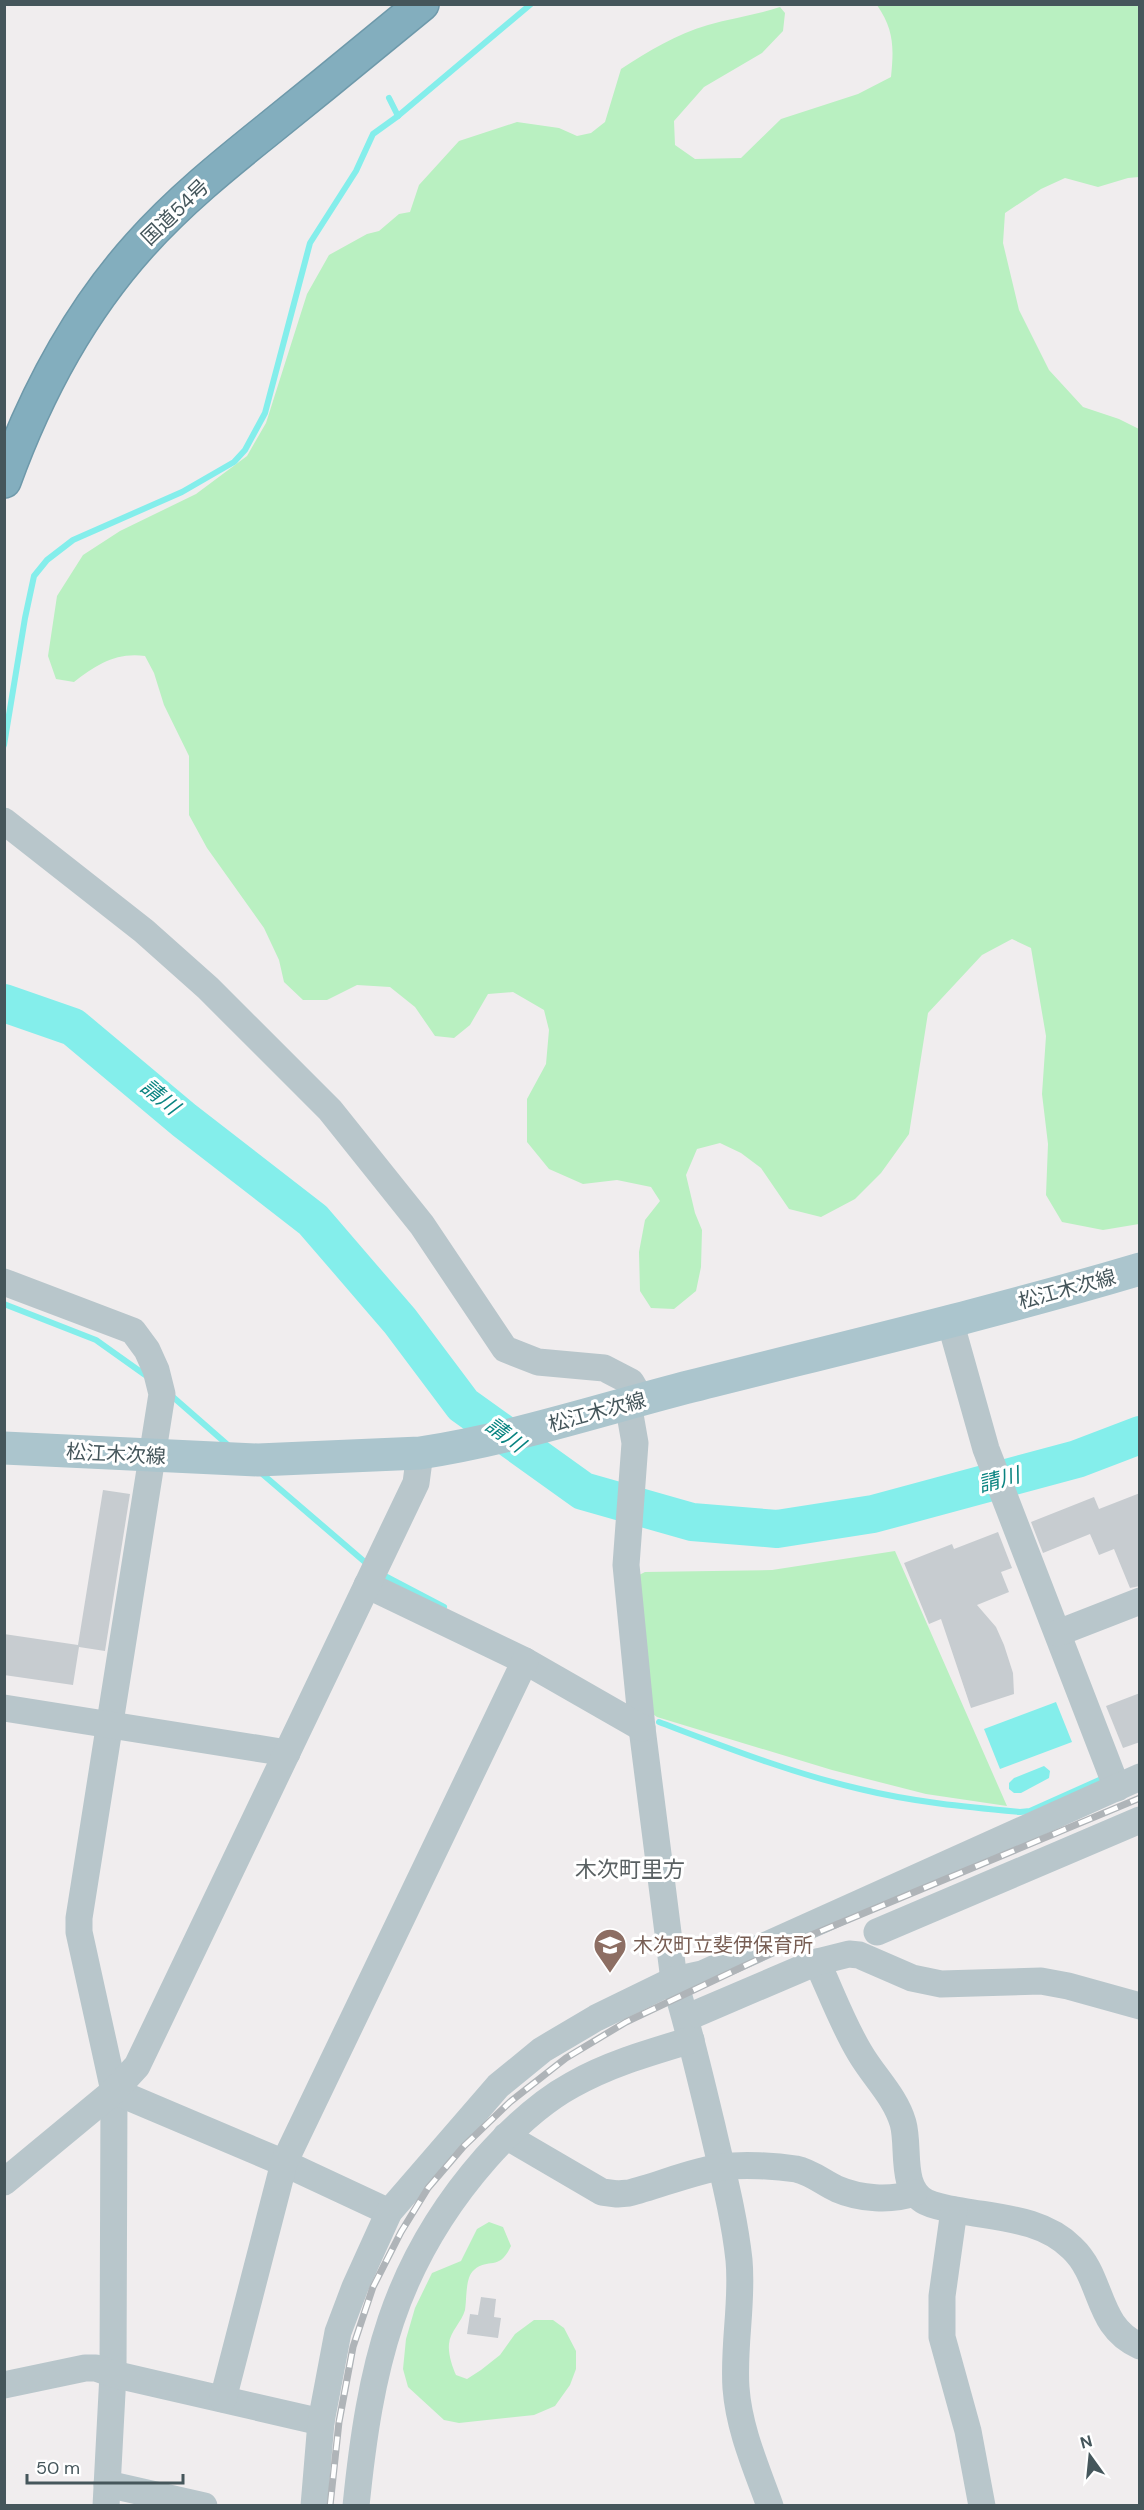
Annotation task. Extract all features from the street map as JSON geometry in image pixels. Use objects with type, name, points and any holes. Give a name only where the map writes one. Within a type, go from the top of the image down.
[{"type":"highway","name":"国道54号","points":[[4,481],[20,437],[49,377],[76,330],[139,245],[190,196],[240,153],[422,4]]},
{"type":"main road","name":"松江木次線","points":[[4,1448],[244,1459],[432,1451],[583,1417],[635,1401],[950,1321],[1140,1269]]},
{"type":"street","points":[[4,821],[152,938],[208,988],[330,1110],[422,1225],[505,1349],[538,1362],[604,1368],[631,1382],[635,1401],[635,1443],[626,1548],[642,1728],[674,1980],[689,2029],[734,2223],[739,2263],[740,2310],[736,2358],[739,2412],[750,2451],[770,2505]]},
{"type":"street","points":[[4,1282],[133,1331],[147,1350],[156,1370],[162,1394],[79,1918],[79,1932],[114,2091],[113,2374],[106,2495],[204,2505]]},
{"type":"street","points":[[314,2505],[321,2422],[338,2332],[355,2288],[389,2212],[498,2086],[533,2057],[596,2018],[674,1980],[702,1974],[1120,1778],[986,1449],[950,1321]]},
{"type":"street","points":[[4,2182],[114,2091],[137,2066],[432,1451]]},
{"type":"street","points":[[368,1585],[525,1661],[642,1728]]},
{"type":"street","points":[[1059,1633],[1140,1601]]},
{"type":"street","points":[[224,2399],[284,2163],[525,1661]]},
{"type":"street","points":[[4,1708],[287,1753]]},
{"type":"street","points":[[878,1932],[1140,1820]]},
{"type":"street","points":[[357,2505],[373,2381],[397,2301],[425,2241],[463,2184],[506,2136],[544,2103],[571,2085],[628,2060],[817,1962],[837,1956],[859,1955],[912,1978],[941,1984],[1041,1981],[1068,1986],[1140,2007]]},
{"type":"street","points":[[817,1962],[860,2053],[896,2105],[906,2137],[908,2172],[914,2193],[928,2204],[1026,2222],[1060,2236],[1085,2263],[1116,2331],[1128,2341],[1140,2346]]},
{"type":"street","points":[[114,2091],[284,2163],[389,2212]]},
{"type":"street","points":[[506,2136],[594,2187],[617,2194],[629,2193],[721,2167],[796,2169],[839,2190],[858,2195],[884,2198],[914,2193]]},
{"type":"street","points":[[954,2210],[942,2296],[942,2337],[968,2431],[982,2505]]},
{"type":"street","points":[[4,2385],[85,2368],[96,2368],[113,2374],[321,2422]]},
{"type":"green space","points":[[877,5],[1139,5],[1139,177],[1098,187],[1065,178],[1041,189],[1005,213],[1003,243],[1019,310],[1049,370],[1083,407],[1119,419],[1139,429],[1139,1224],[1103,1230],[1062,1222],[1046,1195],[1048,1144],[1042,1094],[1046,1036],[1031,948],[1012,939],[982,955],[928,1013],[909,1134],[881,1173],[855,1199],[821,1217],[789,1209],[761,1168],[741,1153],[720,1143],[697,1149],[686,1175],[695,1213],[702,1230],[701,1267],[696,1291],[674,1309],[651,1308],[640,1291],[639,1252],[645,1220],[660,1201],[651,1187],[617,1180],[583,1184],[549,1169],[527,1142],[527,1099],[546,1064],[549,1030],[544,1010],[513,992],[488,994],[470,1025],[454,1038],[435,1036],[415,1007],[390,987],[357,985],[327,1000],[303,1000],[284,982],[279,960],[264,928],[207,848],[189,815],[189,756],[164,705],[154,673],[145,656],[125,656],[107,661],[74,682],[56,679],[48,656],[57,596],[83,555],[120,531],[196,494],[247,456],[266,423],[307,294],[329,255],[367,234],[379,231],[399,214],[410,212],[419,185],[459,141],[517,122],[559,128],[577,136],[591,133],[605,122],[621,69],[685,33],[780,7],[785,13],[783,31],[762,53],[704,87],[674,121],[675,145],[695,159],[741,158],[781,119],[858,94],[891,77],[892,39],[887,23]]},
{"type":"green space","points":[[895,1551],[1007,1806],[926,1794],[832,1770],[657,1717],[649,1711],[639,1575],[645,1572],[772,1570]]},
{"type":"green space","points":[[489,2222],[503,2227],[511,2246],[507,2254],[498,2262],[479,2266],[471,2273],[465,2310],[449,2344],[456,2375],[467,2379],[481,2370],[500,2355],[515,2334],[534,2320],[553,2320],[564,2328],[576,2351],[576,2369],[570,2385],[555,2406],[534,2415],[459,2423],[444,2420],[408,2387],[403,2369],[406,2339],[415,2308],[432,2273],[461,2261],[477,2229]]},
{"type":"water","points":[[1056,1702],[1072,1742],[1000,1769],[984,1729]]},
{"type":"water","points":[[1044,1766],[1050,1771],[1049,1778],[1021,1793],[1014,1793],[1009,1789],[1009,1783],[1014,1778]]},
{"type":"building","points":[[103,1490],[130,1494],[105,1651],[79,1647],[73,1685],[4,1675],[4,1634],[78,1645]]},
{"type":"building","points":[[1140,1493],[1140,1586],[1130,1588],[1114,1549],[1099,1555],[1090,1534],[1043,1553],[1031,1522],[1094,1497],[1099,1509]]},
{"type":"building","points":[[998,1532],[1012,1568],[1001,1572],[1009,1592],[977,1605],[996,1627],[1004,1645],[1013,1673],[1014,1694],[971,1708],[941,1619],[929,1624],[904,1563],[952,1544],[954,1549]]},
{"type":"building","points":[[1140,1693],[1140,1742],[1123,1748],[1106,1706]]},
{"type":"building","points":[[481,2297],[496,2299],[494,2317],[501,2318],[498,2338],[467,2334],[470,2314],[478,2315]]},
{"type":"waterway","points":[[4,745],[34,576],[47,560],[73,540],[182,492],[234,462],[245,450],[265,413],[310,243],[356,171],[373,134],[398,116],[531,4]]},
{"type":"waterway","points":[[389,98],[398,116]]},
{"type":"waterway","name":"請川","points":[[4,1003],[73,1027],[184,1120],[313,1220],[400,1321],[463,1405],[583,1491],[692,1522],[777,1529],[873,1514],[1077,1459],[1140,1435]]},
{"type":"waterway","points":[[4,1304],[96,1340],[148,1377]]},
{"type":"waterway","points":[[173,1397],[229,1446]]},
{"type":"waterway","points":[[260,1472],[366,1563]]},
{"type":"waterway","points":[[383,1575],[444,1607]]},
{"type":"waterway","points":[[659,1722],[758,1759],[834,1783],[880,1794],[940,1804],[1030,1811],[1106,1777]]},
{"type":"railway","points":[[330,2506],[339,2422],[353,2347],[373,2287],[401,2232],[428,2188],[464,2146],[510,2102],[566,2058],[626,2022],[797,1941],[1140,1798]]},
{"type":"place","name":"木次町立斐伊保育所","points":[[610,1974]]},
{"type":"district","name":"木次町里方","points":[[630,1869]]}]
